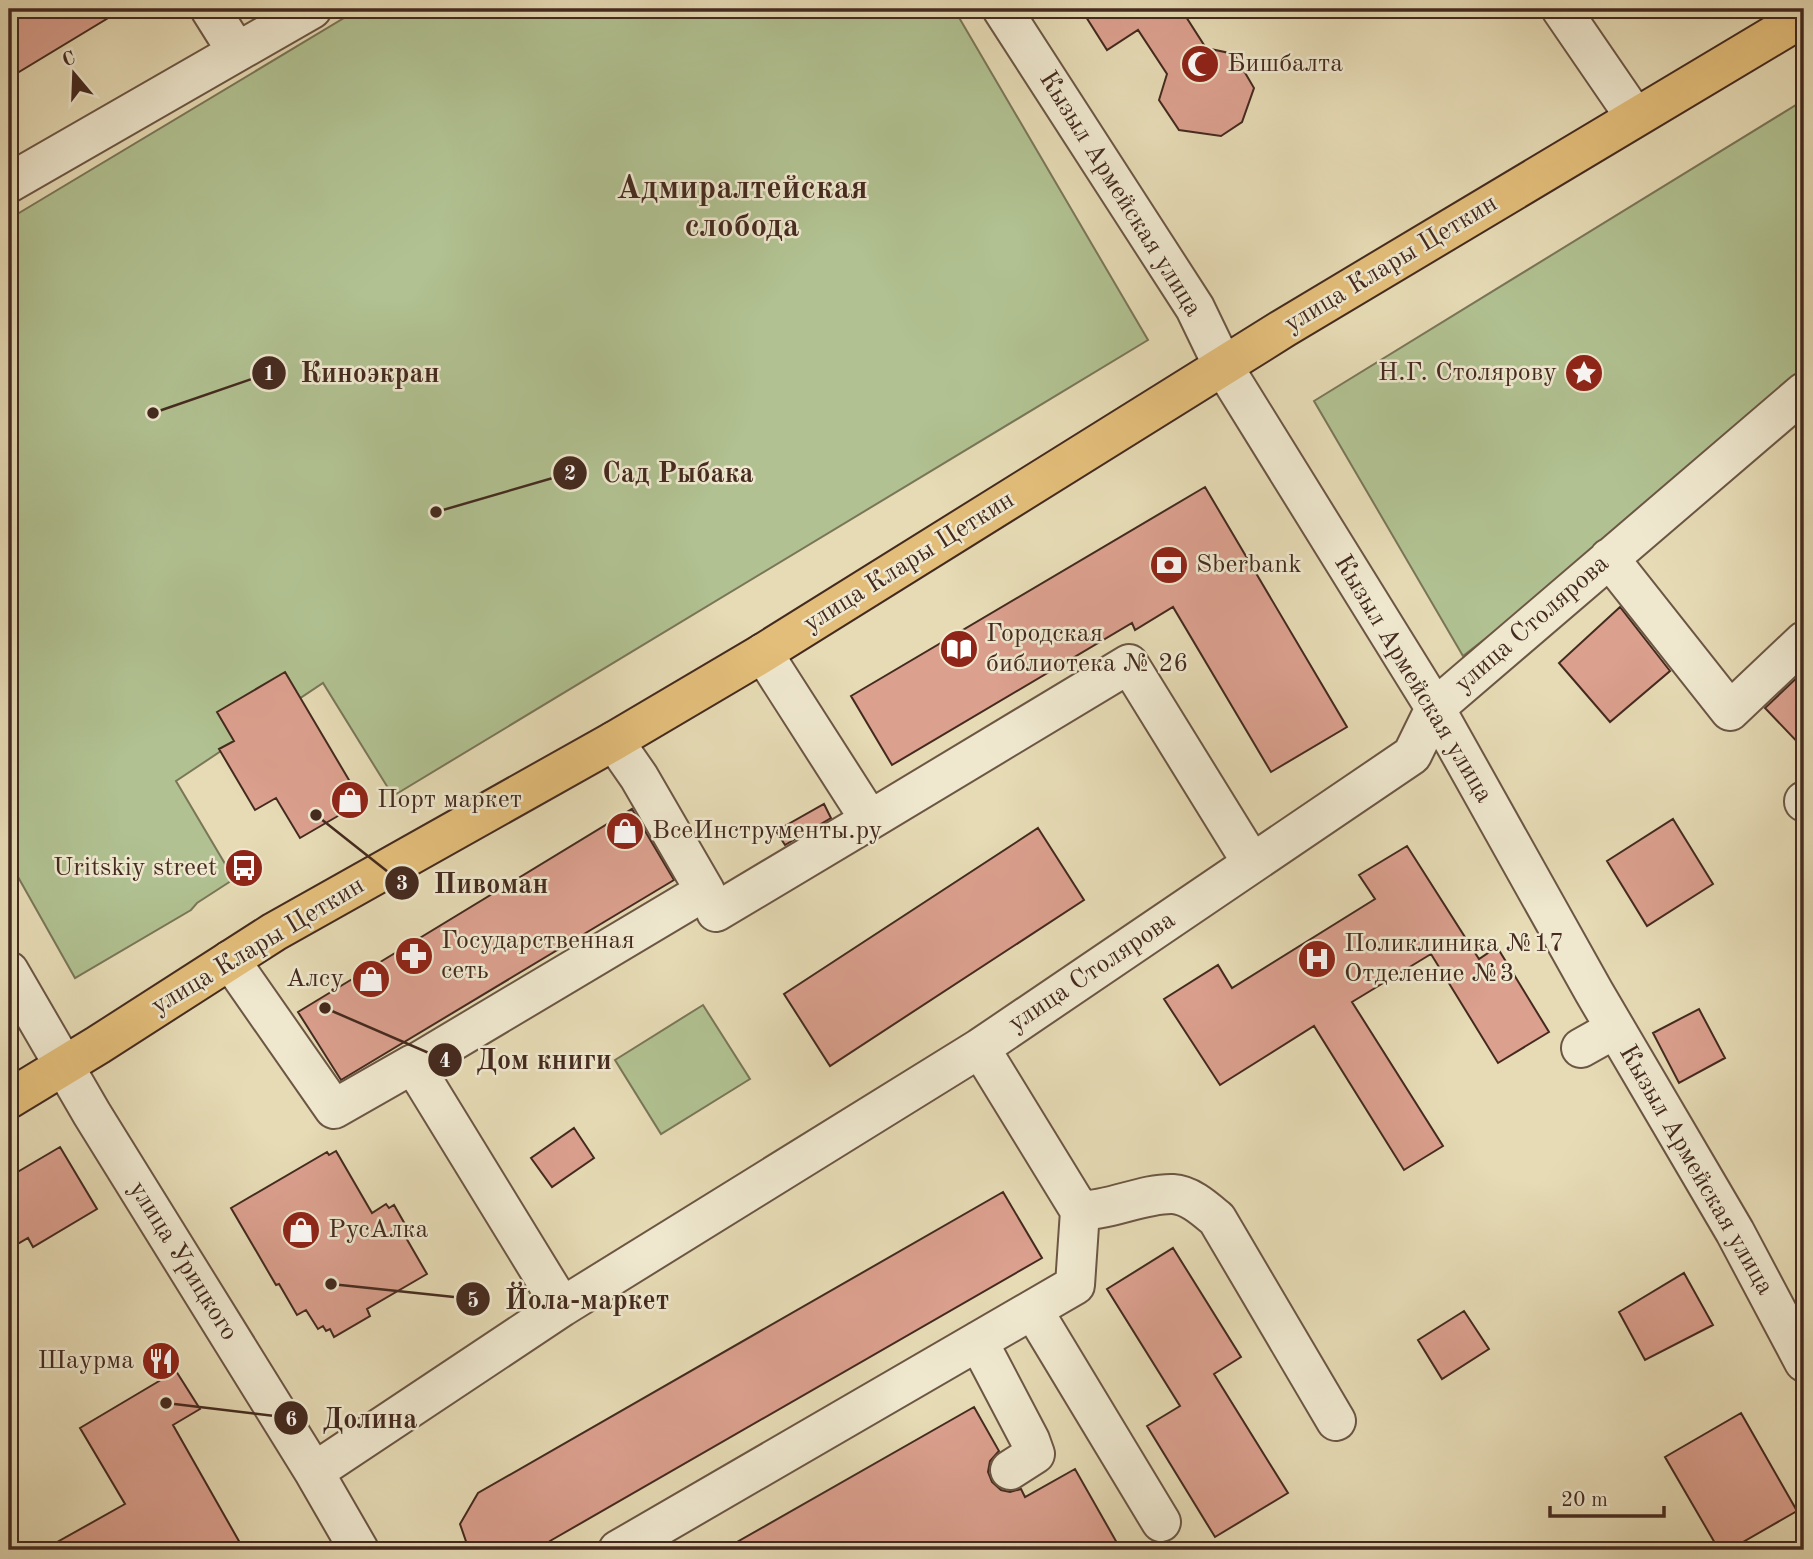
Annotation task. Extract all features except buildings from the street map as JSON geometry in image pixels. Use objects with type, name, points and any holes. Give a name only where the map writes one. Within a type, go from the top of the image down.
[{"type":"main road","name":"улица Клары Цеткин","points":[[9,1099],[274,932],[614,741],[763,653],[1223,366],[1804,17]]},
{"type":"street","points":[[210,9],[237,52]]},
{"type":"street","points":[[9,183],[313,9]]},
{"type":"street","name":"Кызыл Армейская улица","points":[[1002,9],[1195,308],[1223,366],[1435,708],[1615,1029],[1735,1232],[1804,1362]]},
{"type":"street","points":[[1561,9],[1635,117]]},
{"type":"street","name":"улица Столярова","points":[[314,1472],[562,1307],[980,1048],[1412,755],[1435,708],[1804,392]]},
{"type":"street","points":[[1609,558],[1730,711],[1804,640]]},
{"type":"street","points":[[763,653],[870,820]]},
{"type":"street","points":[[716,912],[1129,664],[1252,863]]},
{"type":"street","points":[[230,960],[334,1110],[413,1065],[705,891],[639,777],[614,741]]},
{"type":"street","name":"улица Урицкого","points":[[9,971],[92,1114],[314,1472],[359,1550]]},
{"type":"street","points":[[1581,1048],[1615,1029]]},
{"type":"street","points":[[618,1550],[1075,1285],[1080,1211],[980,1048]]},
{"type":"street","points":[[413,1065],[562,1307]]},
{"type":"street","points":[[1080,1211],[1100,1210],[1141,1199],[1175,1194],[1197,1203],[1217,1219],[1336,1421]]},
{"type":"street","points":[[1032,1310],[1161,1522]]},
{"type":"street","points":[[978,1341],[1035,1454],[1010,1469]]},
{"type":"green space","points":[[359,9],[954,9],[1148,340],[393,796],[323,683],[176,781],[234,879],[197,903],[191,910],[75,978],[9,861],[9,219]]},
{"type":"green space","points":[[1804,100],[1804,391],[1463,656],[1314,401]]},
{"type":"green space","points":[[703,1005],[750,1079],[661,1134],[615,1060]]},
{"type":"place","name":"Бишбалта","points":[[1200,64]]},
{"type":"place","name":"Н.Г. Столярову","points":[[1584,373]]},
{"type":"place","name":"Киноэкран","points":[[153,413]]},
{"type":"place","name":"Сад Рыбака","points":[[436,512]]},
{"type":"place","name":"Sberbank","points":[[1169,565]]},
{"type":"place","name":"Городская библиотека № 26","points":[[959,649]]},
{"type":"place","name":"Порт маркет","points":[[350,800]]},
{"type":"place","name":"Пивоман","points":[[316,815]]},
{"type":"place","name":"ВсеИнструменты.ру","points":[[625,831]]},
{"type":"place","name":"Uritskiy street","points":[[244,868]]},
{"type":"place","name":"Государственная сеть","points":[[414,956]]},
{"type":"place","name":"Поликлиника №17 Отделение №3","points":[[1317,959]]},
{"type":"place","name":"Алсу","points":[[371,979]]},
{"type":"place","name":"Дом книги","points":[[325,1008]]},
{"type":"place","name":"РусАлка","points":[[301,1230]]},
{"type":"place","name":"Йола-маркет","points":[[331,1284]]},
{"type":"place","name":"Шаурма","points":[[161,1361]]},
{"type":"place","name":"Долина","points":[[166,1403]]},
{"type":"district","name":"Адмиралтейская слобода","points":[[742,208]]}]
